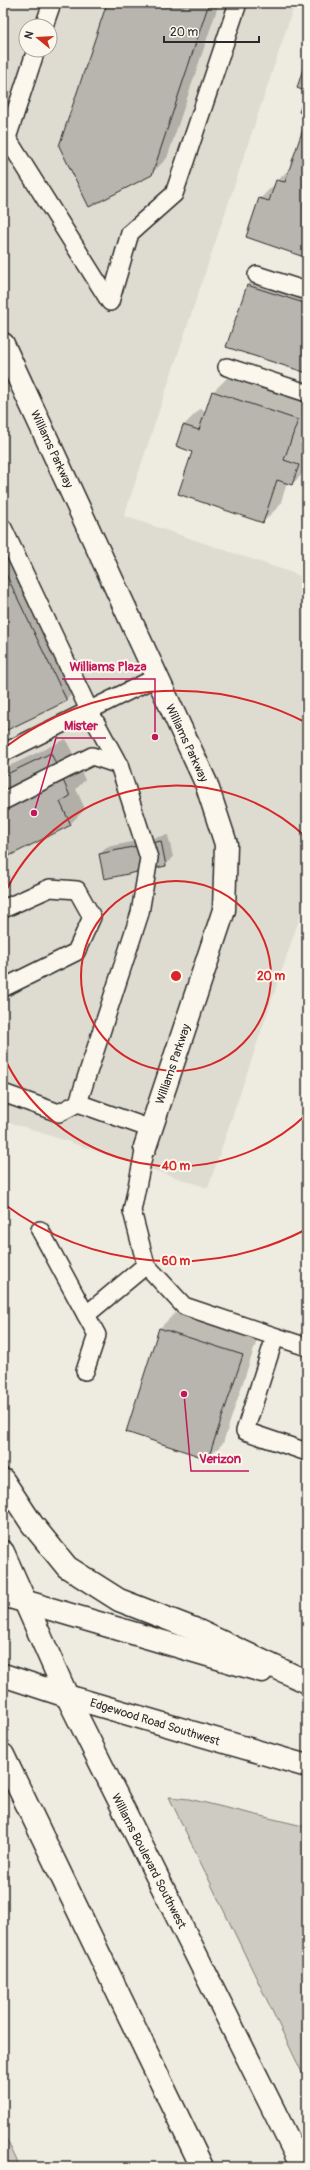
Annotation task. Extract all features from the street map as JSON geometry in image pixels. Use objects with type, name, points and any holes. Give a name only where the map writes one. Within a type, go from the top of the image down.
[{"type":"main road","name":"Williams Parkway","points":[[5,355],[206,783],[226,844],[224,910],[148,1138]]},
{"type":"main road","points":[[3,1480],[32,1524],[67,1567],[119,1600],[194,1629],[307,1683]]},
{"type":"main road","name":"Williams Boulevard Southwest","points":[[3,1552],[67,1696],[302,2167]]},
{"type":"main road","points":[[3,1595],[195,1653],[307,1683]]},
{"type":"main road","name":"Edgewood Road Southwest","points":[[3,1675],[67,1696],[307,1766]]},
{"type":"main road","points":[[3,1755],[202,2167]]},
{"type":"lane","points":[[47,18],[52,3]]},
{"type":"lane","points":[[33,58],[4,136],[110,302],[130,233],[174,194],[238,3]]},
{"type":"lane","points":[[258,275],[307,291]]},
{"type":"lane","points":[[227,367],[307,393]]},
{"type":"lane","points":[[3,528],[89,710],[119,765],[149,858],[140,913],[78,1103],[59,1112],[3,1093]]},
{"type":"lane","points":[[3,752],[157,677]]},
{"type":"lane","points":[[3,801],[92,756],[119,765]]},
{"type":"lane","points":[[3,909],[50,888],[77,890],[92,917],[76,952],[3,988]]},
{"type":"lane","points":[[78,1103],[148,1138],[132,1211],[146,1265],[184,1306],[307,1347]]},
{"type":"lane","points":[[40,1230],[97,1335],[85,1371]]},
{"type":"lane","points":[[86,1315],[146,1265]]},
{"type":"lane","points":[[275,1337],[244,1431],[307,1452]]},
{"type":"shaded area","points":[[3,3],[295,3],[124,516],[307,578],[307,896],[208,1188],[3,1120]]},
{"type":"shaded area","points":[[169,1797],[189,1799],[307,1827],[307,2083]]},
{"type":"shaded area","points":[[3,2132],[20,2167],[3,2167]]},
{"type":"building","points":[[107,3],[209,3],[152,175],[89,207],[59,146]]},
{"type":"building","points":[[307,56],[307,92],[297,88]]},
{"type":"building","points":[[307,92],[307,115],[299,112]]},
{"type":"building","points":[[307,117],[307,258],[246,237],[259,198],[269,201],[276,180],[285,182]]},
{"type":"building","points":[[247,285],[307,304],[307,373],[226,347]]},
{"type":"building","points":[[212,391],[298,420],[284,460],[299,465],[292,485],[277,480],[263,523],[178,494],[192,452],[176,446],[183,425],[199,430]]},
{"type":"building","points":[[3,568],[67,701],[3,732]]},
{"type":"building","points":[[51,753],[70,796],[60,802],[71,825],[5,858],[3,855],[3,776]]},
{"type":"building","points":[[161,841],[166,866],[104,879],[99,854]]},
{"type":"building","points":[[159,1328],[243,1355],[208,1459],[126,1432]]},
{"type":"place","name":"Williams Plaza","points":[[155,737]]},
{"type":"place","name":"Mister","points":[[34,813]]},
{"type":"place","name":"Verizon","points":[[184,1394]]}]
